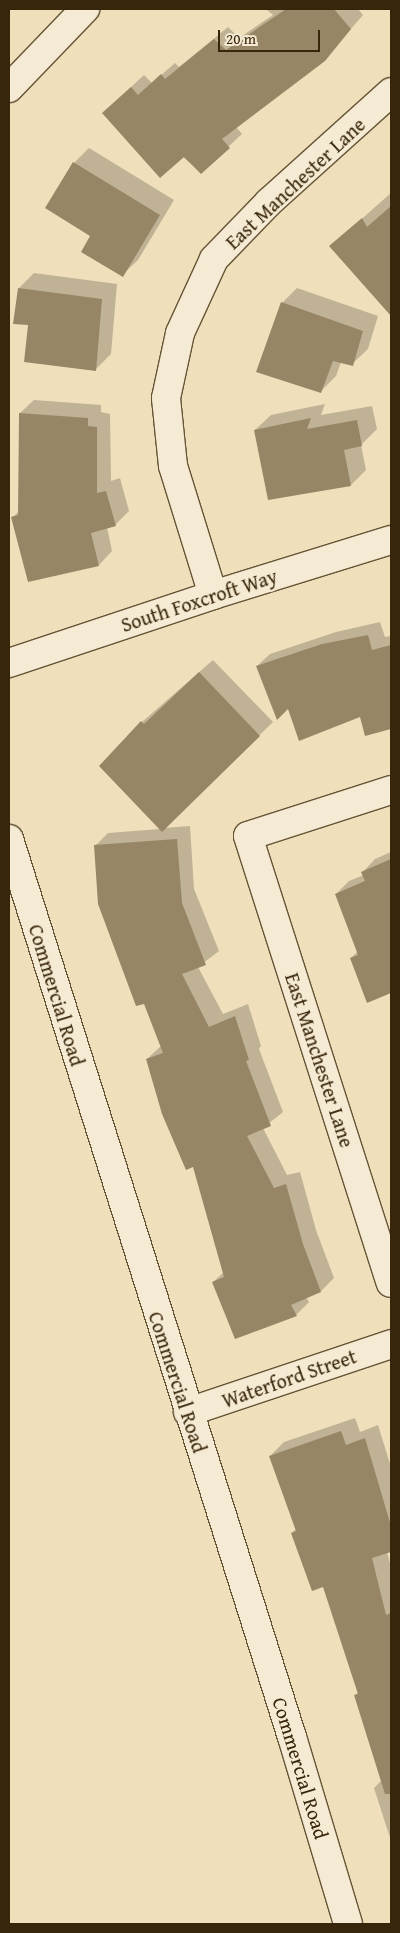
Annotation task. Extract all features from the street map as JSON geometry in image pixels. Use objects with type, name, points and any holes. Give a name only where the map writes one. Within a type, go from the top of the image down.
[{"type":"street","points":[[9,88],[85,9]]},
{"type":"street","name":"East Manchester Lane","points":[[214,594],[172,466],[166,398],[180,333],[214,259],[269,202],[391,92]]},
{"type":"street","name":"South Foxcroft Way","points":[[9,663],[214,594],[391,540]]},
{"type":"street","name":"East Manchester Lane","points":[[391,790],[248,836],[391,1283]]},
{"type":"street","name":"Commercial Road","points":[[9,839],[188,1412],[292,1737],[348,1924]]},
{"type":"street","name":"Waterford Street","points":[[188,1412],[391,1344]]},
{"type":"building","points":[[286,9],[334,9],[351,29],[325,61],[222,139],[230,148],[201,174],[184,157],[160,178],[102,113],[131,87],[138,95],[161,74],[165,79],[214,39],[226,50]]},
{"type":"building","points":[[73,162],[160,215],[123,277],[81,252],[90,236],[45,208]]},
{"type":"building","points":[[391,206],[391,316],[329,246],[362,218],[367,227]]},
{"type":"building","points":[[18,288],[102,299],[96,371],[24,362],[28,325],[13,324]]},
{"type":"building","points":[[281,302],[363,331],[353,366],[333,361],[321,393],[256,372]]},
{"type":"building","points":[[19,413],[88,418],[88,426],[97,427],[97,493],[106,491],[116,526],[91,533],[99,566],[28,582],[11,517],[18,515]]},
{"type":"building","points":[[311,418],[307,429],[357,420],[362,446],[344,450],[351,486],[268,500],[254,430]]},
{"type":"building","points":[[368,635],[372,650],[391,645],[391,729],[365,736],[360,717],[299,741],[288,709],[277,720],[256,666],[322,644]]},
{"type":"building","points":[[199,672],[260,736],[162,832],[99,766],[141,721],[144,724]]},
{"type":"building","points":[[177,839],[182,903],[206,965],[182,974],[209,1027],[235,1016],[249,1060],[246,1061],[271,1126],[247,1136],[274,1188],[286,1184],[303,1244],[321,1292],[291,1305],[297,1316],[235,1339],[212,1282],[224,1277],[193,1167],[186,1170],[162,1114],[146,1059],[163,1053],[144,1004],[136,1006],[98,904],[94,845]]},
{"type":"building","points":[[391,859],[391,993],[367,1003],[350,958],[358,955],[335,894],[365,881],[361,872]]},
{"type":"building","points":[[341,1431],[346,1445],[365,1438],[391,1526],[391,1552],[372,1558],[386,1615],[391,1613],[391,1794],[385,1794],[354,1695],[358,1694],[323,1587],[312,1591],[291,1533],[296,1531],[269,1456]]}]
